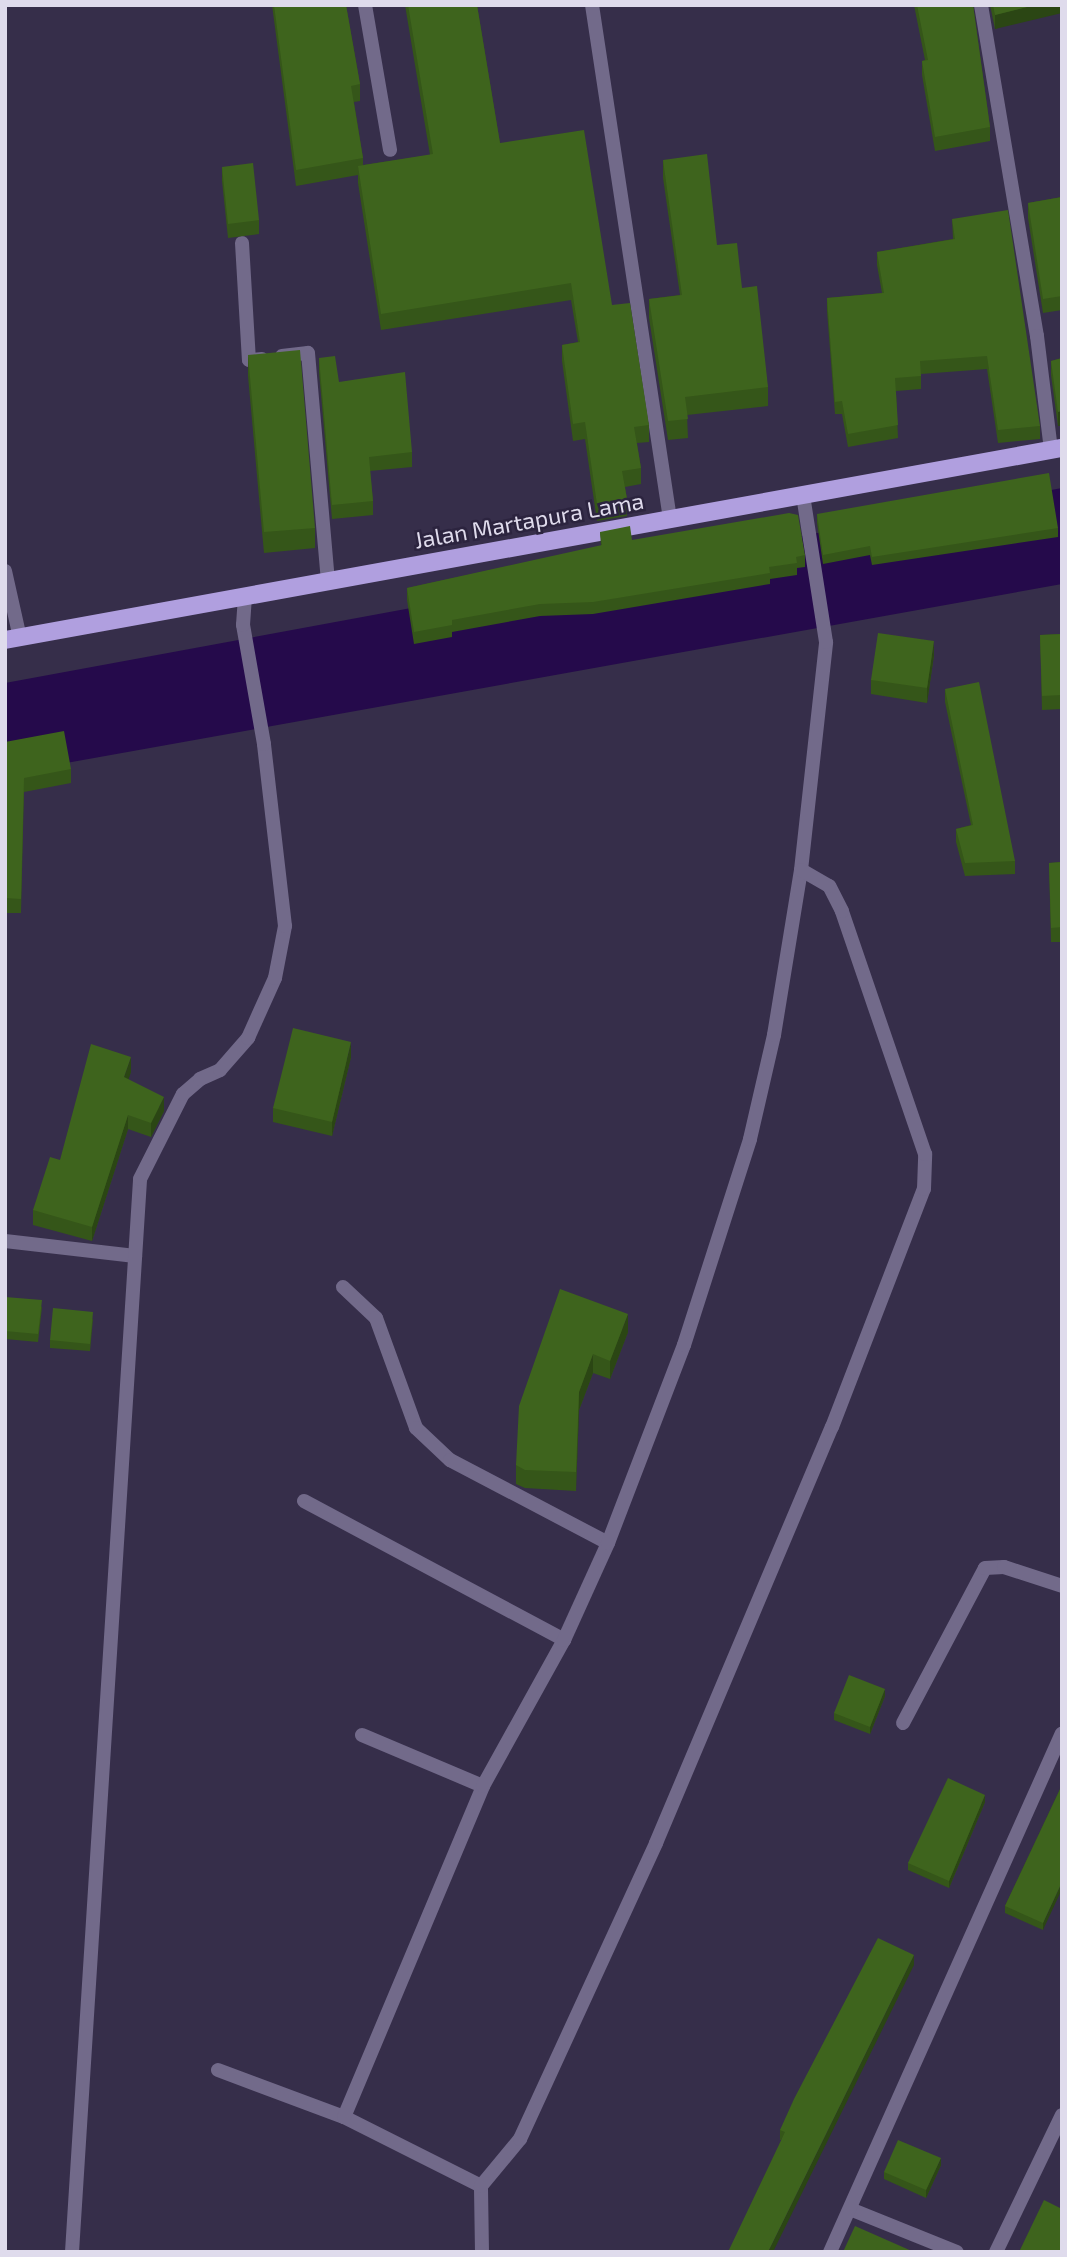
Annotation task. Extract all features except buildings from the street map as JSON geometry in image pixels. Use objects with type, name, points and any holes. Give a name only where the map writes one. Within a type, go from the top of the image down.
[{"type":"main road","name":"Jalan Martapura Lama","points":[[13,639],[1056,449]]},
{"type":"street","points":[[365,5],[390,150]]},
{"type":"street","points":[[592,5],[670,519]]},
{"type":"street","points":[[981,5],[1056,449]]},
{"type":"street","points":[[242,243],[249,360],[308,353],[328,581]]},
{"type":"street","points":[[344,2118],[483,1786],[564,1640],[608,1543],[684,1345],[750,1139],[774,1035],[801,870],[826,642],[803,495]]},
{"type":"street","points":[[5,571],[13,639]]},
{"type":"street","points":[[72,2252],[135,1255],[134,1221],[146,1167],[183,1094],[200,1079],[220,1070],[248,1038],[275,978],[285,926],[264,744],[243,625],[245,596]]},
{"type":"street","points":[[482,2252],[481,2186],[520,2139],[656,1843],[832,1427],[924,1189],[925,1154],[842,911],[829,886],[801,870]]},
{"type":"street","points":[[5,1241],[135,1255]]},
{"type":"street","points":[[343,1287],[376,1318],[416,1428],[450,1460],[608,1543]]},
{"type":"street","points":[[304,1500],[564,1640]]},
{"type":"street","points":[[904,1723],[985,1568],[1004,1567],[1062,1586]]},
{"type":"street","points":[[830,2252],[1062,1733]]},
{"type":"street","points":[[362,1735],[483,1786]]},
{"type":"street","points":[[218,2070],[344,2118],[481,2186]]},
{"type":"street","points":[[996,2252],[1062,2115]]},
{"type":"street","points":[[850,2209],[957,2252]]},
{"type":"shaded area","points":[[1062,488],[1062,584],[5,774],[5,683]]}]
